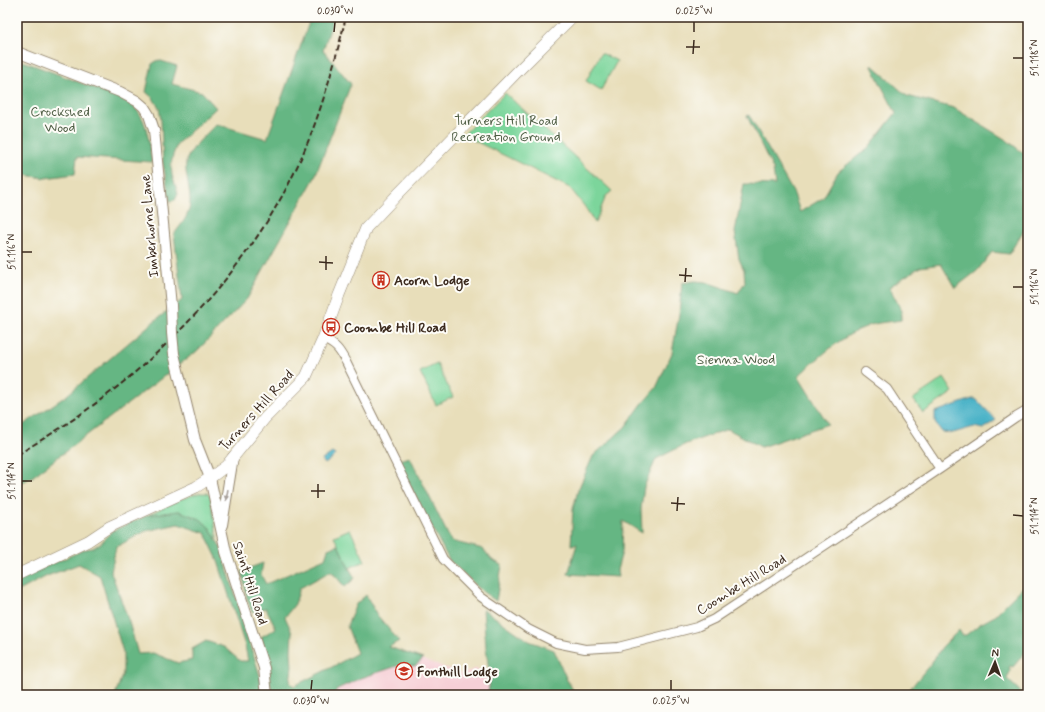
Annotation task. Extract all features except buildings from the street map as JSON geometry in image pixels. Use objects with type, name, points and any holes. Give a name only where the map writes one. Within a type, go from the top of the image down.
[{"type":"main road","name":"Turners Hill Road","points":[[17,575],[88,541],[109,527],[196,487],[226,466],[265,418],[306,377],[366,228],[572,17]]},
{"type":"street","name":"Imberhorne Lane","points":[[17,52],[120,92],[137,101],[150,115],[154,130],[171,306],[174,354],[195,440],[210,478]]},
{"type":"street","name":"Coombe Hill Road","points":[[322,339],[332,343],[339,350],[346,362],[443,559],[481,597],[528,629],[556,643],[585,649],[618,648],[697,627],[714,619],[1028,410]]},
{"type":"street","points":[[865,372],[886,389],[940,468]]},
{"type":"street","points":[[221,532],[233,458]]},
{"type":"street","name":"Saint Hill Road","points":[[210,478],[226,552],[264,668],[267,695]]},
{"type":"shaded area","name":"Fonthill Lodge","points":[[388,647],[463,674],[477,668],[484,677],[490,679],[488,695],[333,695],[337,689]]},
{"type":"green space","points":[[311,17],[334,17],[323,50],[351,84],[314,179],[247,299],[197,351],[32,477],[17,485],[17,429],[66,396],[153,322],[182,300],[174,234],[183,222],[190,206],[186,173],[186,162],[188,157],[194,147],[216,124],[267,139]]},
{"type":"green space","points":[[601,53],[617,61],[601,90],[586,81]]},
{"type":"green space","name":"Crockshed Wood","points":[[17,59],[116,96],[135,108],[143,119],[149,141],[152,162],[77,157],[75,174],[45,178],[17,174]]},
{"type":"green space","points":[[158,60],[177,66],[172,84],[202,92],[216,108],[177,144],[171,165],[172,175],[178,194],[175,200],[170,201],[163,164],[159,108],[153,98],[146,92],[152,64]]},
{"type":"green space","name":"Sienna Wood","points":[[871,64],[907,96],[954,108],[1008,141],[1028,157],[1028,202],[1022,203],[1027,225],[1009,254],[992,252],[977,271],[955,288],[941,264],[920,267],[889,287],[902,311],[901,320],[876,324],[858,330],[840,341],[798,376],[828,424],[761,447],[728,429],[686,444],[656,459],[644,487],[641,509],[642,533],[623,521],[622,552],[617,570],[618,577],[568,574],[577,544],[571,545],[573,509],[578,490],[593,456],[625,427],[656,388],[672,353],[679,314],[682,283],[695,281],[706,282],[738,293],[745,282],[744,270],[739,259],[735,232],[744,184],[775,185],[773,169],[747,116],[749,115],[794,194],[800,212],[823,198],[838,172],[869,147],[896,113]]},
{"type":"green space","name":"Turners Hill Road Recreation Ground","points":[[505,93],[612,191],[606,196],[595,223],[570,188],[463,135]]},
{"type":"green space","points":[[437,364],[453,397],[436,405],[420,372]]},
{"type":"green space","points":[[944,378],[953,392],[923,413],[913,399]]},
{"type":"green space","points":[[410,457],[451,541],[483,549],[492,560],[502,565],[496,601],[483,592],[449,560],[405,476],[399,460]]},
{"type":"green space","points":[[199,493],[207,493],[210,496],[217,540],[210,528],[200,519],[179,511],[148,515],[181,499]]},
{"type":"green space","points":[[179,511],[200,519],[210,528],[221,548],[260,676],[263,695],[115,695],[123,673],[123,652],[100,576],[79,564],[47,576],[17,592],[17,579],[86,549],[93,548],[101,543],[112,531],[148,515]],"holes":[[[178,524],[205,533],[217,558],[245,646],[248,661],[240,661],[224,647],[206,641],[192,649],[192,660],[178,663],[153,653],[138,654],[129,622],[111,572],[116,547],[146,531]]]},
{"type":"green space","points":[[350,529],[365,561],[349,568],[334,536]]},
{"type":"green space","points":[[338,545],[355,578],[345,587],[331,571],[300,588],[295,604],[285,617],[292,632],[292,667],[290,682],[294,686],[357,653],[347,626],[356,604],[366,595],[377,615],[399,641],[389,647],[423,659],[415,666],[400,665],[361,678],[337,689],[333,695],[272,695],[267,658],[261,637],[276,628],[266,608],[252,612],[247,598],[242,571],[263,563],[261,575],[266,584],[325,558],[328,549]]},
{"type":"green space","points":[[1028,582],[1028,649],[1013,667],[1010,666],[1009,669],[1011,670],[1007,678],[1024,695],[905,695],[932,662],[942,647],[959,630],[962,635],[966,635],[980,624],[993,617]]},
{"type":"green space","points":[[483,609],[529,641],[554,650],[567,680],[576,695],[488,695],[490,679]]},
{"type":"water","points":[[972,399],[976,399],[996,420],[983,429],[974,427],[953,433],[942,432],[935,423],[935,412]]},
{"type":"water","points":[[332,453],[335,455],[334,457],[325,464],[322,460]]},
{"type":"railway","points":[[17,455],[62,427],[119,386],[179,332],[207,302],[233,270],[257,237],[278,204],[296,169],[312,132],[325,94],[346,17]]},
{"type":"place","name":"Acorn Lodge","points":[[381,280]]},
{"type":"place","name":"Coombe Hill Road","points":[[331,327]]},
{"type":"place","name":"Fonthill Lodge","points":[[404,671]]}]
